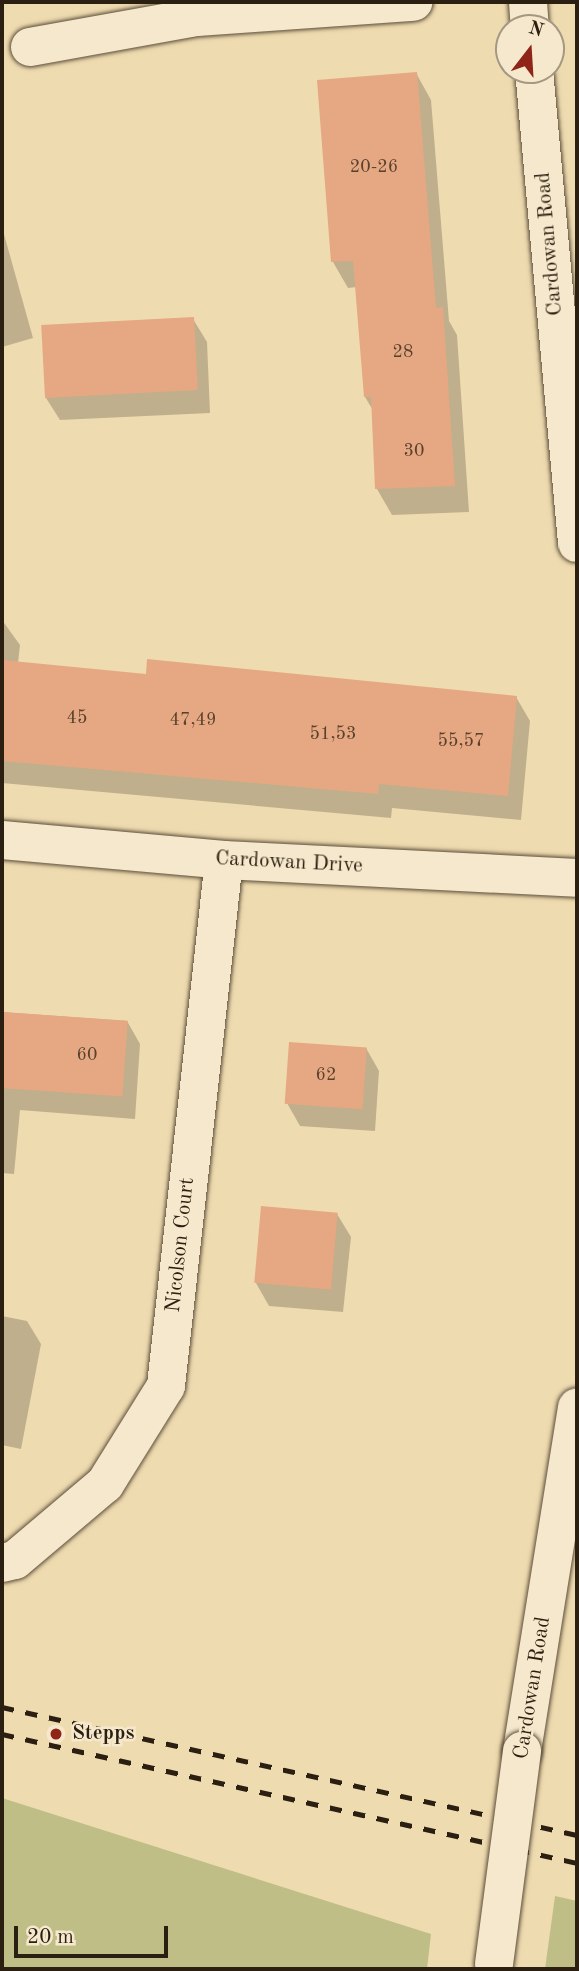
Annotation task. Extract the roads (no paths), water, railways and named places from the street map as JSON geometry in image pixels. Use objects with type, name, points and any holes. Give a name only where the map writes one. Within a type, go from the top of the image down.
[{"type":"street","points":[[30,47],[197,17],[413,2]]},
{"type":"street","name":"Cardowan Road","points":[[535,84],[577,542]]},
{"type":"street","name":"Cardowan Drive","points":[[2,840],[224,860],[577,878]]},
{"type":"street","name":"Nicolson Court","points":[[2,1563],[15,1560],[105,1484],[166,1386],[224,860]]},
{"type":"street","name":"Cardowan Road","points":[[494,1966],[522,1751],[577,1407]]},
{"type":"railway","points":[[2,1707],[577,1835]]},
{"type":"railway","points":[[2,1734],[577,1863]]},
{"type":"place","name":"Stepps","points":[[56,1734]]}]
